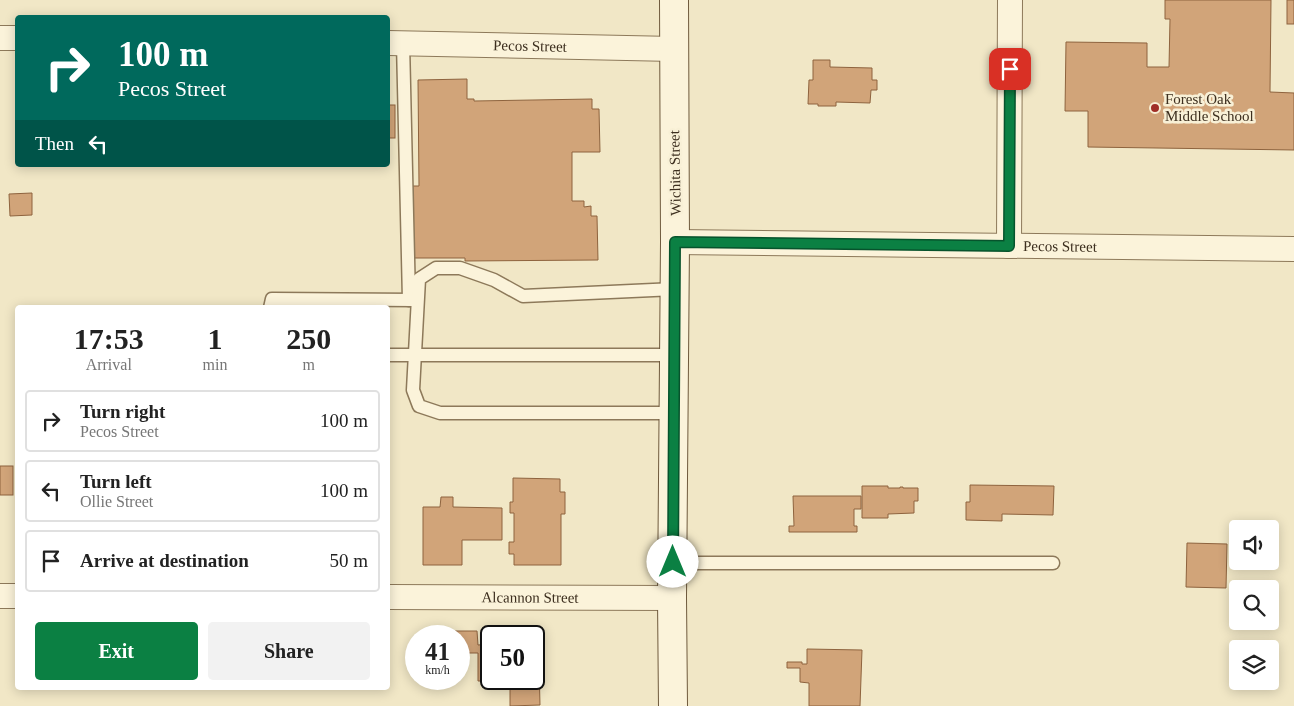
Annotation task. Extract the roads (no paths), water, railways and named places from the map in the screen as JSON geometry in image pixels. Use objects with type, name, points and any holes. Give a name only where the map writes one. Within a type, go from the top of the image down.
[{"type":"main road","name":"Wichita Street","points":[[673,706],[674,0]]},
{"type":"street","points":[[1009,246],[1010,0]]},
{"type":"street","points":[[0,38],[15,38]]},
{"type":"street","name":"Pecos Street","points":[[395,43],[674,50]]},
{"type":"street","name":"Pecos Street","points":[[675,242],[1294,249]]},
{"type":"street","points":[[0,596],[15,596]]},
{"type":"street","name":"Alcannon Street","points":[[390,597],[672,598]]},
{"type":"lane","points":[[395,43],[413,300],[415,355],[413,390],[419,406],[440,413],[674,413]]},
{"type":"lane","points":[[413,300],[419,279],[436,268],[460,268],[494,280],[523,296],[675,289]]},
{"type":"lane","points":[[271,305],[272,299],[413,300]]},
{"type":"lane","points":[[390,355],[674,355]]},
{"type":"lane","points":[[673,562],[1053,562]]},
{"type":"place","name":"Forest Oak Middle School","points":[[1155,108]]}]
